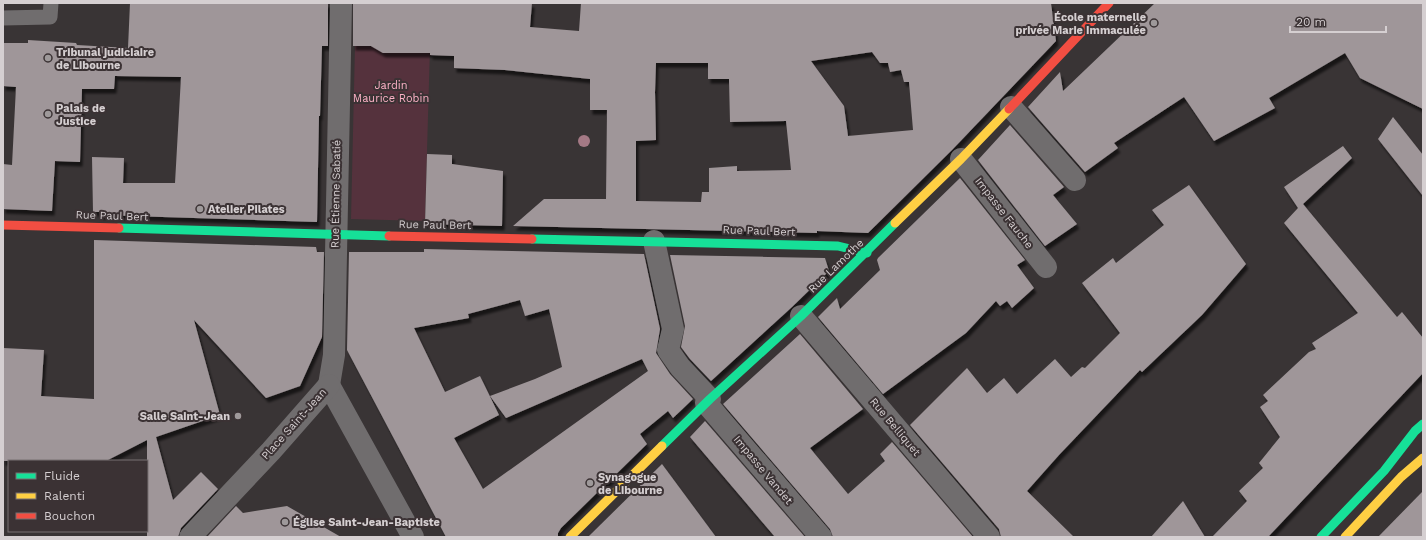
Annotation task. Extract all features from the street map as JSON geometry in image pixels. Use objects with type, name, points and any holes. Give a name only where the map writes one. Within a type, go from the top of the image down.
[{"type":"street","name":"Rue Étienne Sabatié","points":[[329,385],[334,355],[341,3]]},
{"type":"street","name":"Rue Lamothe","points":[[570,537],[708,401],[801,316],[962,159],[1109,3]]},
{"type":"street","points":[[1011,107],[1075,180]]},
{"type":"street","name":"Impasse Fauche","points":[[962,159],[1046,267]]},
{"type":"street","name":"Rue Paul Bert","points":[[3,225],[336,235],[838,246],[867,253]]},
{"type":"street","name":"Impasse Vandet","points":[[654,241],[673,329],[668,350],[680,367],[821,537]]},
{"type":"street","name":"Rue Belliquet","points":[[801,316],[989,537]]},
{"type":"street","name":"Place Saint-Jean","points":[[190,537],[271,451],[329,385],[413,537]]},
{"type":"street","points":[[1321,537],[1384,471],[1415,431],[1423,424]]},
{"type":"street","points":[[1345,537],[1400,477],[1423,458]]},
{"type":"lane","points":[[3,18],[50,17],[51,3]]},
{"type":"green space","name":"Jardin Maurice Robin","points":[[355,46],[430,47],[425,221],[351,219]]},
{"type":"building","points":[[130,3],[328,3],[328,46],[322,46],[317,222],[99,215],[100,212],[93,212],[92,157],[124,158],[123,183],[175,183],[181,77],[115,76],[114,89],[82,89],[80,162],[55,161],[52,211],[3,209],[3,164],[12,165],[16,87],[3,86],[3,43],[28,43],[28,40],[128,48]]},
{"type":"building","points":[[353,3],[532,3],[530,27],[579,31],[581,3],[1051,3],[1056,41],[952,150],[868,233],[513,226],[544,199],[606,199],[607,110],[590,110],[590,79],[505,70],[454,68],[454,56],[430,55],[430,53],[383,53],[371,46],[353,46]],"holes":[[[872,52],[880,63],[888,63],[890,72],[901,70],[904,82],[909,82],[913,130],[848,136],[844,106],[811,61]],[[656,63],[708,63],[708,79],[729,79],[730,122],[786,121],[791,170],[737,171],[737,166],[709,168],[709,192],[702,192],[701,202],[636,201],[636,141],[656,140]]]},
{"type":"building","points":[[1155,3],[1423,3],[1423,109],[1360,78],[1345,53],[1269,98],[1275,108],[1214,141],[1184,97],[1114,143],[1118,148],[1085,172],[1028,107],[1060,72],[1063,91]]},
{"type":"building","points":[[1393,117],[1423,155],[1423,196],[1378,139]]},
{"type":"building","points":[[1010,125],[1064,187],[1053,195],[1077,224],[1045,246],[978,160]]},
{"type":"building","points":[[1343,146],[1352,158],[1303,204],[1397,317],[1402,312],[1423,338],[1423,373],[1268,537],[1212,537],[1247,501],[1239,491],[1263,468],[1259,463],[1280,437],[1260,407],[1268,401],[1263,395],[1309,352],[1316,349],[1312,343],[1358,313],[1284,223],[1298,208],[1284,187]]},
{"type":"building","points":[[427,154],[452,155],[452,164],[503,171],[502,226],[425,224]]},
{"type":"building","points":[[960,178],[1025,260],[1017,265],[1034,288],[1012,308],[1007,301],[1000,306],[996,301],[966,333],[883,394],[818,317],[837,298],[840,309],[880,270],[877,260],[878,258]]},
{"type":"building","points":[[1189,185],[1246,264],[1202,315],[1142,372],[1140,370],[1027,491],[1074,537],[1001,537],[999,529],[910,425],[967,368],[987,393],[1004,378],[1017,394],[1055,359],[1071,377],[1082,367],[1085,368],[1120,333],[1082,283],[1113,258],[1116,263],[1164,225],[1152,210]]},
{"type":"building","points":[[94,240],[316,247],[317,252],[324,252],[322,337],[300,386],[266,398],[194,320],[220,415],[156,437],[173,500],[201,472],[218,489],[181,528],[178,537],[147,537],[147,440],[108,460],[3,461],[3,348],[44,350],[41,396],[94,399]]},
{"type":"building","points":[[424,249],[644,254],[660,329],[656,353],[670,374],[693,399],[673,418],[668,411],[640,434],[647,444],[561,528],[558,533],[558,537],[446,537],[347,350],[349,252],[424,252]],"holes":[[[520,300],[525,316],[549,309],[562,367],[490,396],[506,418],[642,359],[648,371],[483,489],[454,438],[499,415],[480,376],[445,392],[414,328],[469,318],[468,314]]]},
{"type":"building","points":[[670,255],[825,258],[829,271],[711,381],[681,347],[685,326]]},
{"type":"building","points":[[800,334],[863,409],[810,448],[848,494],[885,461],[880,454],[892,442],[973,537],[833,537],[830,529],[723,404]]},
{"type":"building","points":[[705,421],[805,537],[775,537],[690,437]]},
{"type":"building","points":[[662,464],[716,537],[588,537]]},
{"type":"building","points":[[1423,491],[1423,537],[1378,537]]},
{"type":"building","points":[[1183,501],[1205,537],[1151,537]]},
{"type":"building","name":"Église Saint-Jean-Baptiste","points":[[236,506],[243,513],[287,506],[341,537],[207,537]]},
{"type":"traffic: fast","points":[[662,446],[710,399],[801,316],[895,223]]},
{"type":"traffic: fast","points":[[119,228],[389,236]]},
{"type":"traffic: fast","points":[[532,239],[838,246],[867,253]]},
{"type":"traffic: fast","points":[[1321,537],[1384,471],[1415,431],[1423,424]]},
{"type":"traffic: slow","points":[[895,223],[961,159],[1009,109]]},
{"type":"traffic: slow","points":[[570,537],[662,446]]},
{"type":"traffic: slow","points":[[1345,537],[1401,477],[1423,458]]},
{"type":"traffic: jam","points":[[1009,109],[1109,3]]},
{"type":"traffic: jam","points":[[3,225],[119,228]]},
{"type":"traffic: jam","points":[[389,236],[532,239]]},
{"type":"place","name":"École maternelle privée Marie Immaculée","points":[[1154,23]]},
{"type":"place","name":"Tribunal judiciaire de Libourne","points":[[48,58]]},
{"type":"place","name":"Palais de Justice","points":[[48,114]]},
{"type":"place","name":"Atelier Pilates","points":[[200,209]]},
{"type":"place","name":"Salle Saint-Jean","points":[[238,416]]},
{"type":"place","name":"Synagogue de Libourne","points":[[590,483]]},
{"type":"place","name":"Église Saint-Jean-Baptiste","points":[[285,522]]}]
